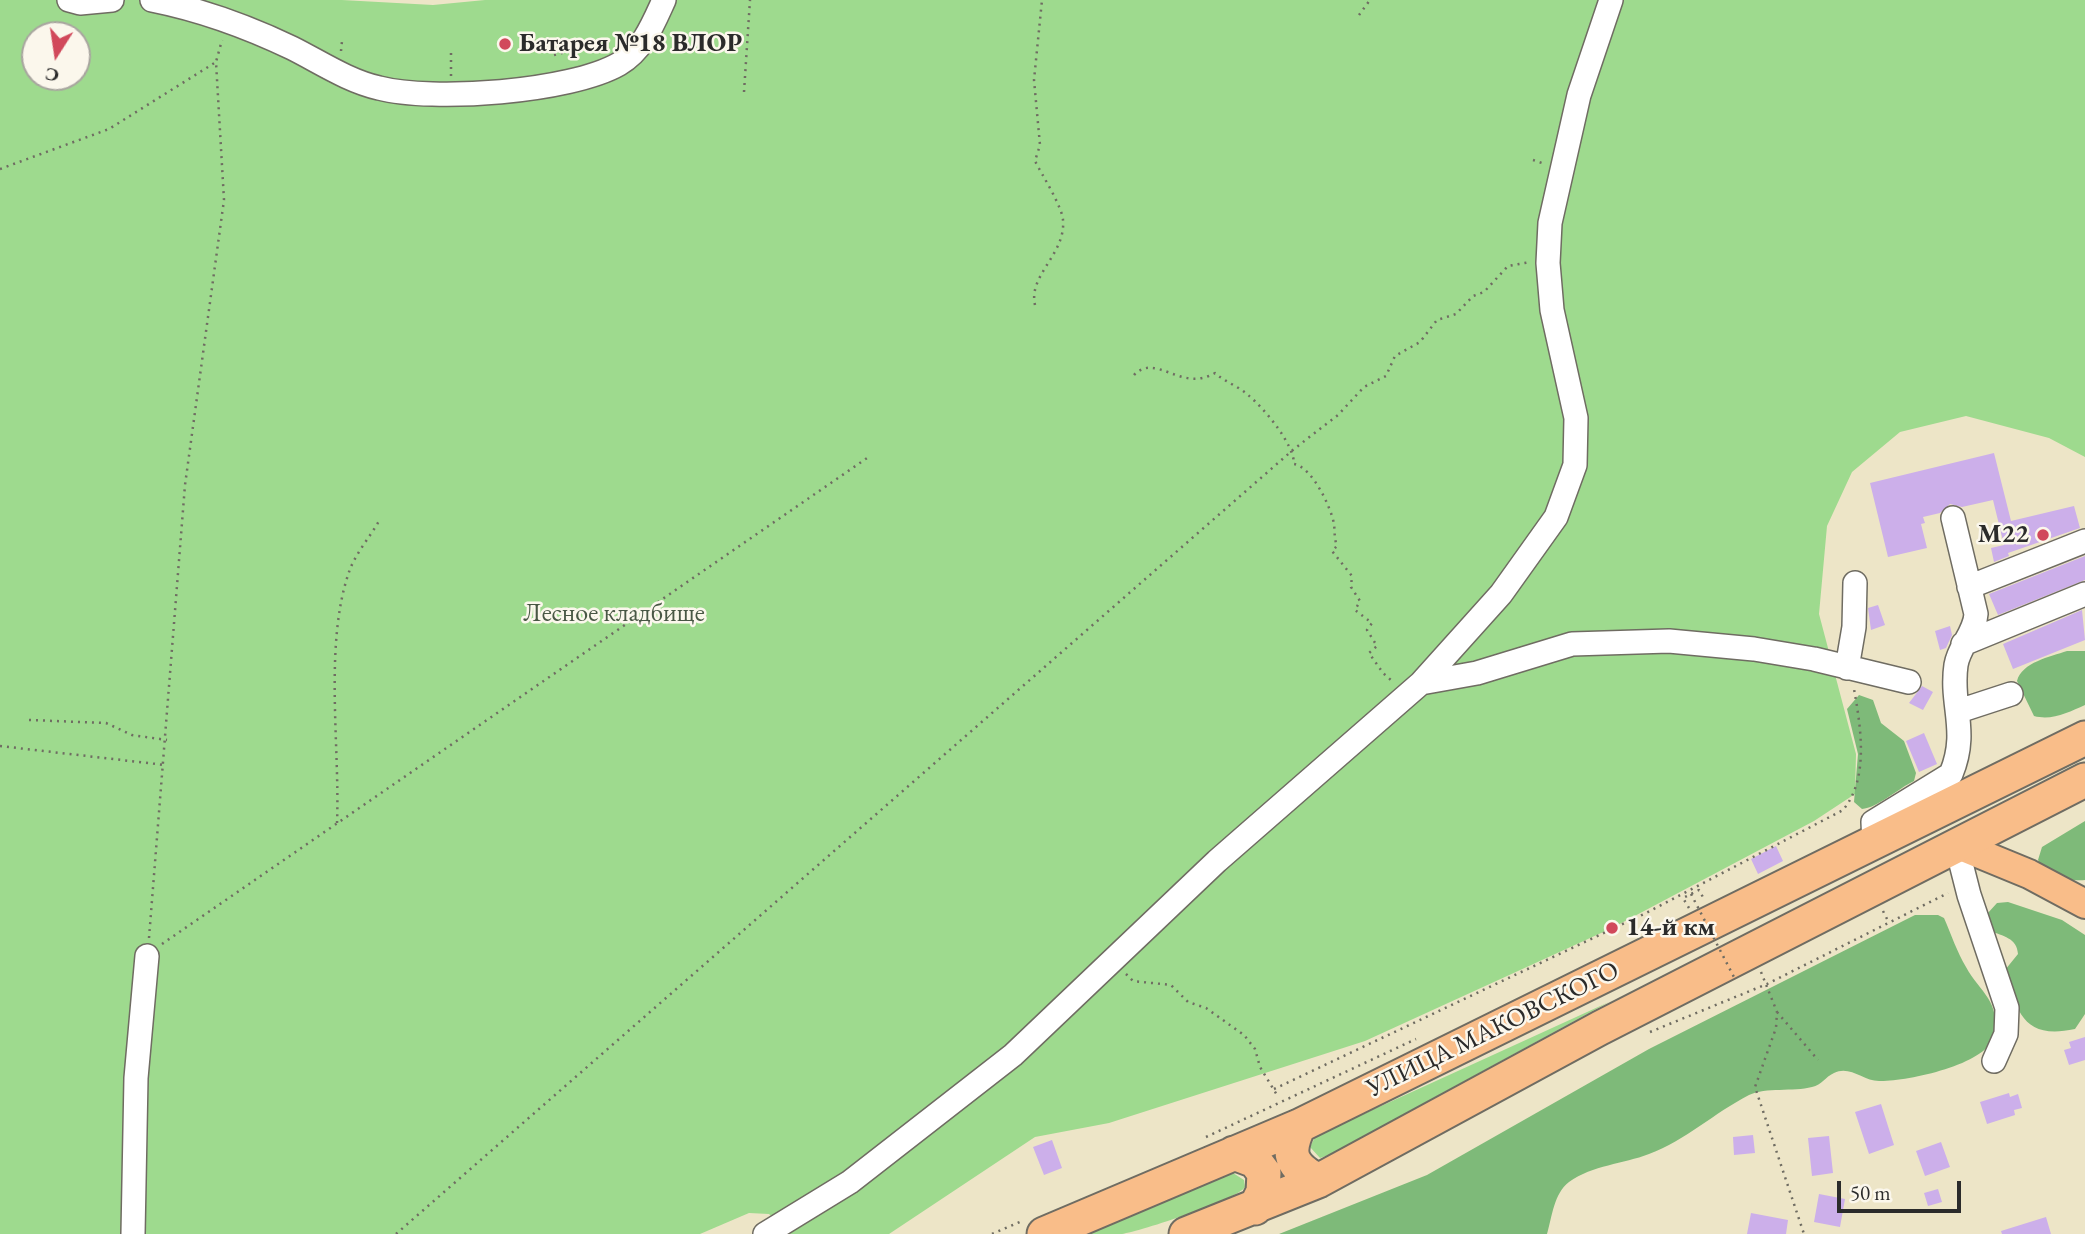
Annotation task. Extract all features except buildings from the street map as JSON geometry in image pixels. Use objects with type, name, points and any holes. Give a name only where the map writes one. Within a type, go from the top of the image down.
[{"type":"highway","name":"УЛИЦА МАКОВСКОГО","points":[[1044,1234],[1299,1126],[1874,844],[2085,737]]},
{"type":"highway","name":"УЛИЦА МАКОВСКОГО","points":[[1186,1234],[1318,1181],[1612,1022],[2085,780]]},
{"type":"highway","points":[[1299,1126],[1290,1145],[1293,1160],[1303,1172],[1318,1181]]},
{"type":"highway","points":[[1234,1153],[1255,1161],[1264,1173],[1262,1192],[1255,1208]]},
{"type":"main road","points":[[1956,844],[2029,874],[2085,904]]},
{"type":"street","points":[[69,0],[80,3],[112,0]]},
{"type":"street","points":[[152,0],[233,21],[376,88],[405,94],[511,92],[619,64],[644,42],[664,0]]},
{"type":"street","points":[[765,1234],[850,1182],[1013,1055],[1217,861],[1415,688],[1501,594],[1556,517],[1575,465],[1576,418],[1552,310],[1548,263],[1550,223],[1579,94],[1611,0]]},
{"type":"street","points":[[1874,844],[1873,822],[1951,774],[1961,742],[1956,667],[1975,622],[1952,518]]},
{"type":"street","points":[[1969,587],[2085,541]]},
{"type":"street","points":[[1849,669],[1855,583]]},
{"type":"street","points":[[1964,644],[2085,594]]},
{"type":"street","points":[[1415,688],[1477,673],[1572,644],[1669,641],[1754,649],[1909,682]]},
{"type":"street","points":[[1959,711],[2011,694]]},
{"type":"street","points":[[1956,844],[1966,884],[2007,1008],[2006,1034],[1994,1061]]},
{"type":"street","points":[[133,1234],[136,1078],[147,955]]},
{"type":"path","points":[[744,92],[750,0]]},
{"type":"path","points":[[1035,305],[1033,294],[1036,282],[1053,257],[1061,238],[1063,219],[1035,161],[1040,145],[1034,80],[1042,0]]},
{"type":"path","points":[[1359,15],[1370,0]]},
{"type":"path","points":[[147,955],[165,765],[185,485],[224,200],[216,62],[222,41],[233,21]]},
{"type":"path","points":[[451,49],[452,93]]},
{"type":"path","points":[[0,169],[110,129],[216,62]]},
{"type":"path","points":[[396,1234],[1294,449],[1338,415],[1364,387],[1385,376],[1395,356],[1420,342],[1437,320],[1455,314],[1473,296],[1484,292],[1508,266]]},
{"type":"path","points":[[1134,375],[1140,369],[1149,367],[1164,369],[1178,379],[1207,378],[1215,373],[1247,394],[1294,449],[1294,464],[1301,465],[1316,481],[1327,503],[1337,546],[1332,551],[1352,576],[1351,587],[1360,601],[1355,610],[1372,623],[1367,630],[1377,646],[1369,653],[1382,673],[1415,688]]},
{"type":"path","points":[[147,955],[870,456]]},
{"type":"path","points":[[337,824],[339,764],[335,703],[339,626],[349,570],[379,521]]},
{"type":"path","points":[[1274,1088],[1646,914],[1843,810],[1853,798],[1860,774],[1856,700],[1849,669]]},
{"type":"path","points":[[29,720],[106,723],[132,735],[167,740]]},
{"type":"path","points":[[0,746],[165,765]]},
{"type":"path","points":[[1767,984],[1966,884]]},
{"type":"path","points":[[1687,904],[1684,898],[1691,894],[1699,890],[1702,896]]},
{"type":"path","points":[[1691,894],[1736,981]]},
{"type":"path","points":[[1882,908],[1889,923]]},
{"type":"path","points":[[1112,962],[1133,981],[1171,985],[1188,1002],[1206,1008],[1244,1035],[1255,1049],[1260,1067],[1277,1095]]},
{"type":"path","points":[[1760,969],[1777,1012],[1818,1059]]},
{"type":"path","points":[[1777,1012],[1776,1028],[1755,1087],[1804,1234]]},
{"type":"green space","name":"Лесное кладбище","points":[[0,0],[342,0],[433,5],[485,0],[2085,0],[2085,457],[2049,438],[1966,416],[1900,432],[1852,472],[1827,526],[1819,614],[1856,754],[1855,794],[1814,821],[1612,928],[1365,1041],[1109,1123],[1035,1137],[889,1234],[791,1234],[769,1214],[749,1213],[700,1234],[0,1234]]},
{"type":"green space","points":[[2067,651],[2085,651],[2085,705],[2054,717],[2034,716],[2017,681],[2020,675],[2038,661]]},
{"type":"green space","points":[[1859,695],[1873,700],[1881,723],[1904,741],[1916,773],[1914,781],[1874,805],[1862,809],[1854,802],[1858,754],[1847,709]]},
{"type":"green space","points":[[2085,821],[2085,880],[2065,878],[2041,865],[2038,860],[2042,847]]},
{"type":"green space","points":[[2008,902],[2062,920],[2085,935],[2085,1014],[2075,1029],[2058,1031],[2034,1027],[2025,1020],[2019,1010],[2005,970],[2018,954],[2017,949],[2008,938],[1990,931],[1987,914],[1997,903]]},
{"type":"green space","points":[[1915,915],[1938,915],[1944,918],[1963,961],[1992,1006],[1995,1015],[1993,1037],[1987,1047],[1976,1056],[1943,1070],[1891,1081],[1867,1079],[1851,1072],[1840,1071],[1812,1087],[1763,1091],[1749,1095],[1662,1148],[1588,1172],[1569,1182],[1557,1199],[1547,1234],[1279,1234],[1427,1175],[1649,1049]]},
{"type":"green space","points":[[1609,1002],[1329,1155],[1320,1158],[1310,1147],[1315,1137],[1322,1133]]},
{"type":"green space","points":[[1233,1173],[1244,1180],[1245,1187],[1208,1207],[1132,1232],[1088,1234]]},
{"type":"place","name":"Батарея №18 ВЛОР","points":[[505,44]]},
{"type":"place","name":"M22","points":[[2043,535]]},
{"type":"place","name":"14-й км","points":[[1612,928]]}]
